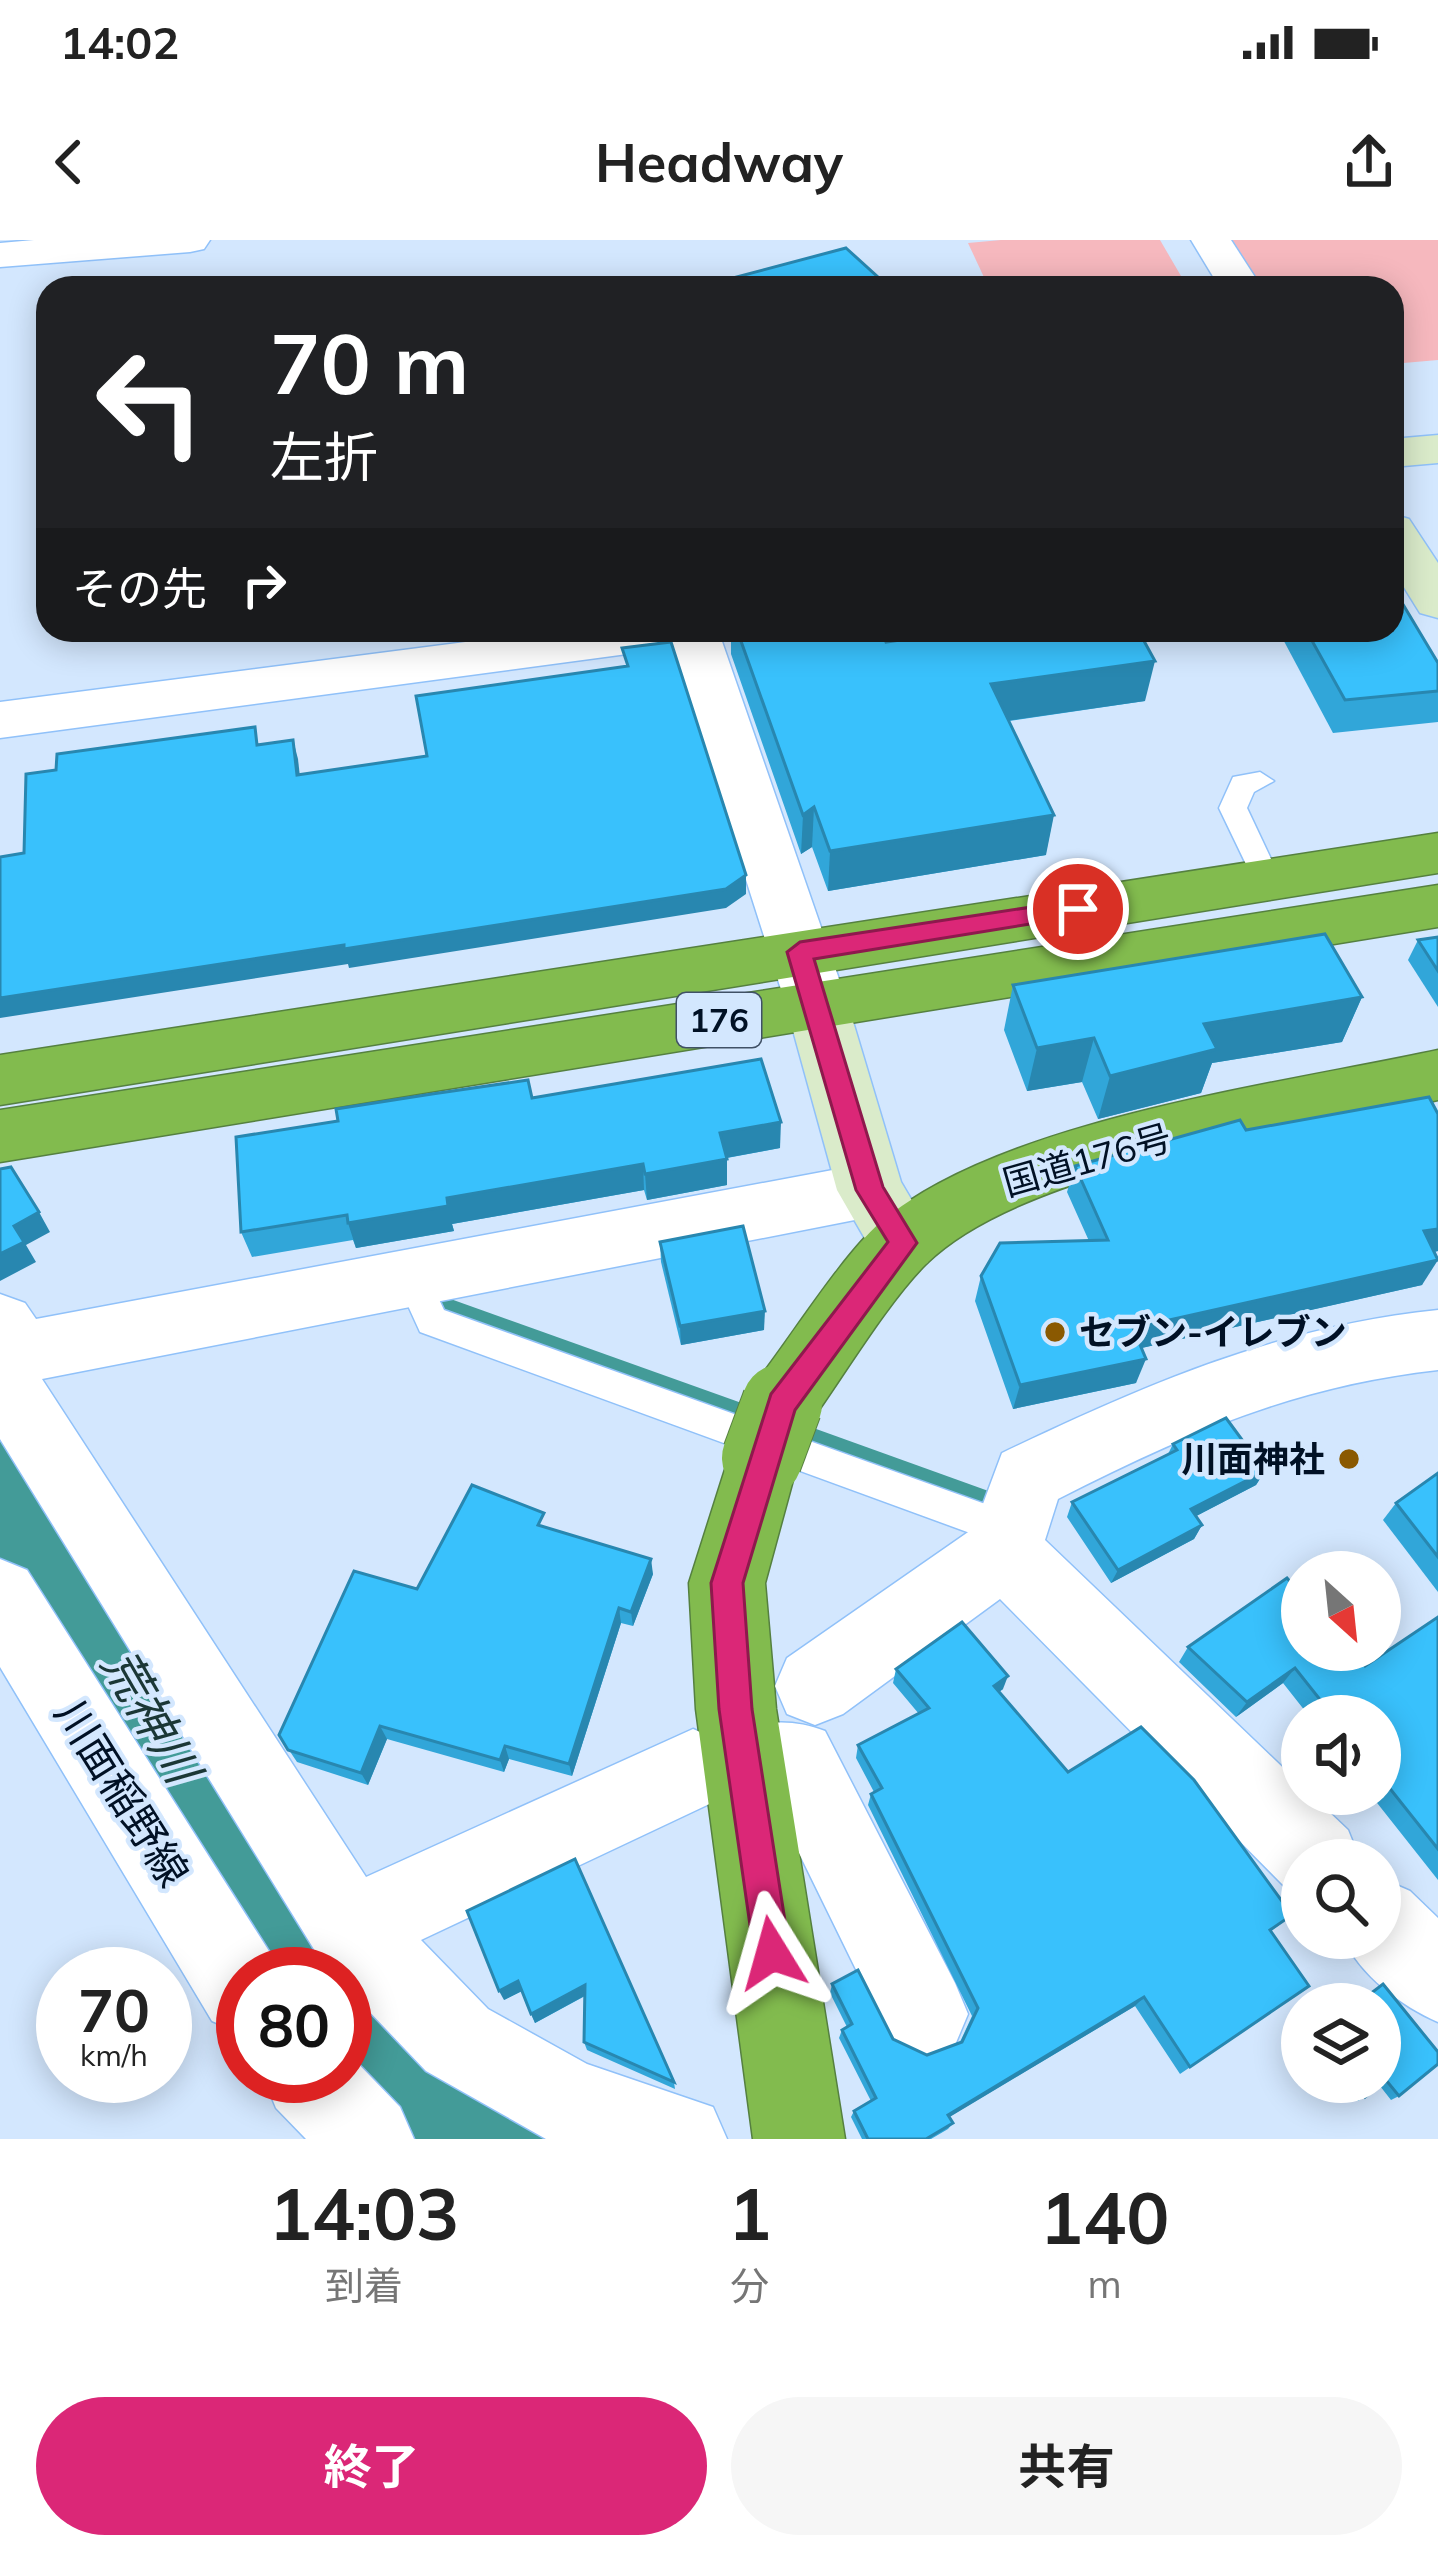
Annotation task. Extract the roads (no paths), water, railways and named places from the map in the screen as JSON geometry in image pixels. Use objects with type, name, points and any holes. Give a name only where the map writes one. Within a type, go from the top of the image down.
[{"type":"highway","name":"176","points":[[0,1136],[808,978],[1267,880],[1438,854]]},
{"type":"highway","name":"176","points":[[0,1080],[808,978],[1438,906]]},
{"type":"highway","name":"国道176号","points":[[799,2139],[719,1768],[727,1583],[772,1431],[886,1217],[982,1191],[1084,1153],[1437,1077]]},
{"type":"street","points":[[10,250],[190,240]]},
{"type":"street","points":[[1211,240],[1234,276]]},
{"type":"street","points":[[1404,452],[1438,449]]},
{"type":"street","points":[[1404,548],[1438,602]]},
{"type":"street","points":[[0,720],[591,642]]},
{"type":"street","points":[[0,1324],[20,1353],[411,1275],[886,1217],[696,642]]},
{"type":"street","points":[[815,1686],[1008,1540],[1028,1477],[1185,1400],[1280,1364],[1438,1340]]},
{"type":"street","points":[[0,1376],[350,1929],[457,2040],[568,2103],[681,2139]]},
{"type":"street","points":[[1008,1540],[1298,1839]]},
{"type":"street","name":"川面稲野線","points":[[0,1596],[216,1947]]},
{"type":"street","points":[[350,1929],[719,1768],[796,1760],[924,2014]]},
{"type":"street","points":[[1401,1942],[1438,1978]]},
{"type":"street","points":[[334,2103],[368,2139]]},
{"type":"lane","points":[[1260,782],[1244,784],[1234,796],[1233,808],[1267,880]]},
{"type":"lane","points":[[411,1275],[432,1321],[1008,1540]]},
{"type":"waterway","points":[[445,1305],[757,1417]]},
{"type":"waterway","points":[[794,1430],[987,1500]]},
{"type":"waterway","name":"荒神川","points":[[0,1458],[284,1947]]},
{"type":"waterway","name":"荒神川","points":[[372,2045],[484,2139]]},
{"type":"place","name":"セブン-イレブン","points":[[1055,1332]]},
{"type":"place","name":"川面神社","points":[[1349,1459]]}]
